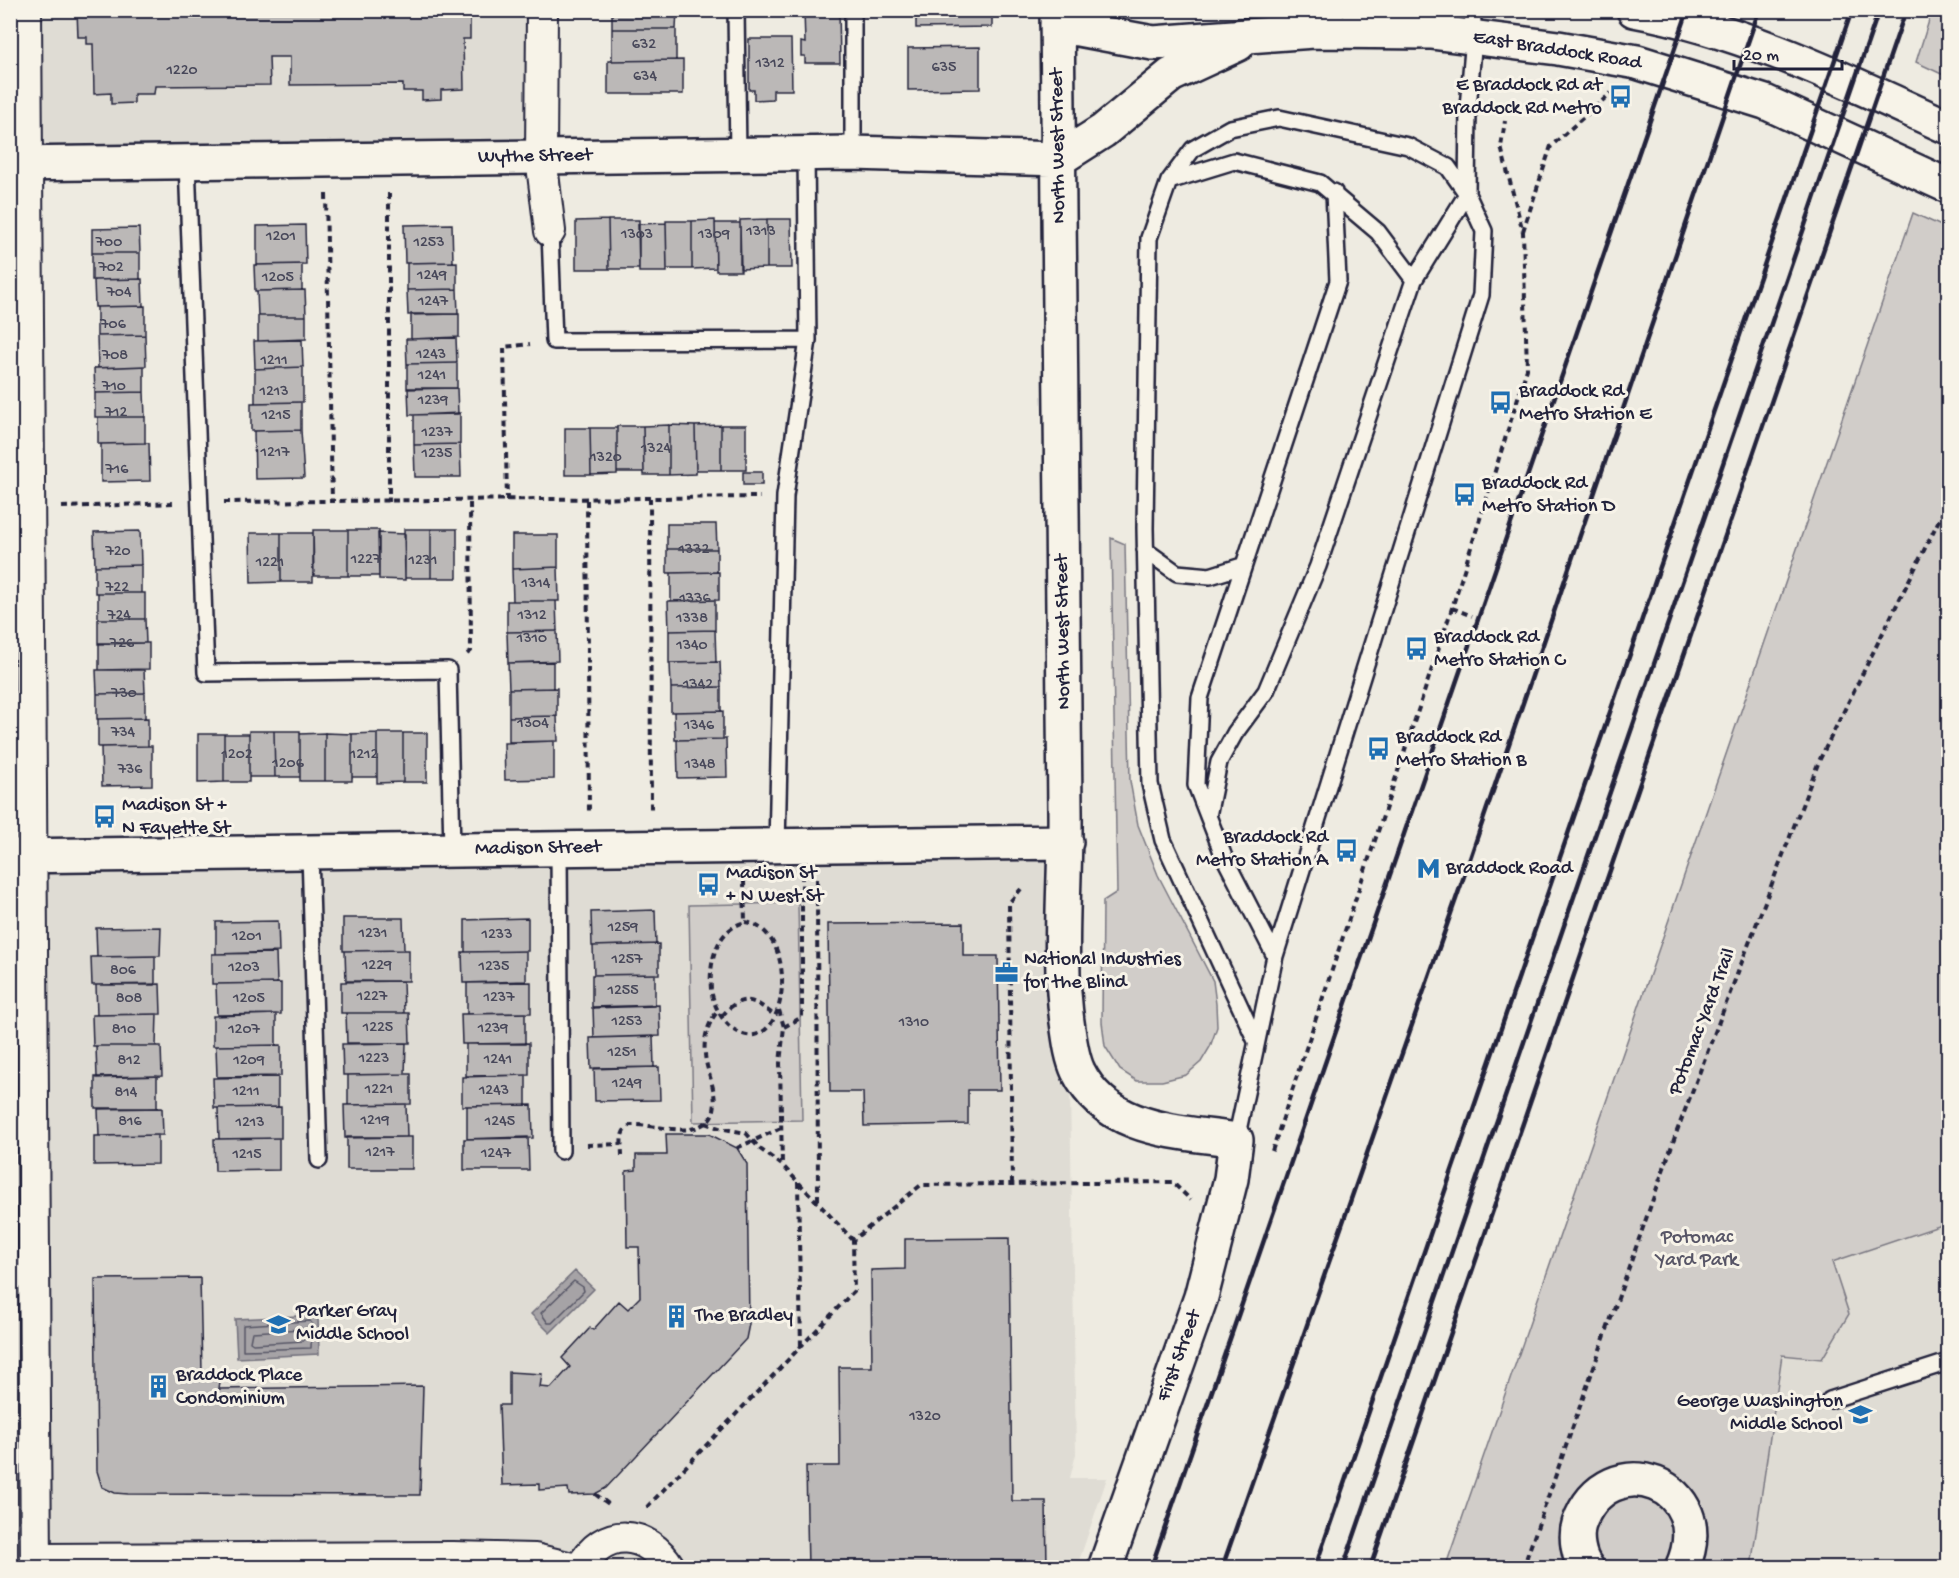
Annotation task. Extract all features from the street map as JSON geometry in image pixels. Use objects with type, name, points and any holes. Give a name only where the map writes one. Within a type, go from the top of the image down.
[{"type":"street","points":[[27,10],[19,164],[19,305],[29,508],[20,575],[21,1184],[36,1563],[465,1557],[535,1559],[572,1568]]},
{"type":"street","points":[[542,10],[541,157],[550,231]]},
{"type":"street","points":[[1057,18],[1112,10]]},
{"type":"street","points":[[1634,10],[1668,16],[1805,62],[1948,127]]},
{"type":"street","name":"East Braddock Road","points":[[1057,18],[1153,43],[1314,31],[1431,32],[1473,24],[1637,62],[1765,102],[1948,186]]},
{"type":"street","name":"North West Street","points":[[1057,18],[1066,842],[1062,993],[1071,1050],[1078,1072],[1101,1101],[1127,1120],[1165,1130],[1236,1140]]},
{"type":"street","points":[[1059,159],[1102,131],[1171,75],[1220,51],[1265,34]]},
{"type":"street","name":"Wythe Street","points":[[19,164],[853,153],[1059,159]]},
{"type":"street","name":"Madison Street","points":[[20,856],[1066,842]]},
{"type":"street","name":"First Street","points":[[1106,1568],[1201,1297],[1231,1179],[1236,1140]]},
{"type":"street","points":[[1587,1568],[1578,1546],[1578,1528],[1584,1511],[1594,1496],[1609,1485],[1626,1480],[1645,1480],[1662,1487],[1676,1497],[1686,1513],[1692,1530],[1690,1550],[1682,1568]]},
{"type":"street","points":[[581,1568],[588,1555],[600,1544],[616,1538],[633,1538],[648,1543],[661,1553],[670,1568]]},
{"type":"lane","points":[[736,10],[738,155]]},
{"type":"lane","points":[[853,10],[853,153]]},
{"type":"lane","points":[[1209,816],[1219,762],[1235,732],[1266,691],[1318,566],[1414,280],[1467,194],[1468,108],[1473,24]]},
{"type":"lane","points":[[1236,1140],[1275,956],[1481,296],[1484,231],[1467,194],[1448,167],[1408,146],[1279,118],[1230,128],[1193,149],[1168,181],[1149,238],[1145,550],[1149,784],[1163,840],[1256,1041]]},
{"type":"lane","points":[[799,845],[785,496],[808,340],[806,154]]},
{"type":"lane","points":[[1168,181],[1234,161],[1320,183],[1334,192],[1378,232],[1414,280]]},
{"type":"lane","points":[[187,162],[206,673],[448,670],[452,850]]},
{"type":"lane","points":[[1275,956],[1224,857],[1196,785],[1200,698],[1338,281],[1334,192]]},
{"type":"lane","points":[[550,231],[554,341],[808,340]]},
{"type":"lane","points":[[1145,550],[1177,573],[1210,576],[1242,566]]},
{"type":"lane","points":[[561,1148],[574,848]]},
{"type":"lane","points":[[310,852],[319,1160]]},
{"type":"lane","points":[[1830,1400],[1948,1362]]},
{"type":"path","points":[[1523,232],[1551,146],[1614,91]]},
{"type":"path","points":[[1271,1155],[1452,608],[1527,369],[1523,232],[1501,147],[1505,121]]},
{"type":"path","points":[[388,159],[389,502]]},
{"type":"path","points":[[325,160],[332,502]]},
{"type":"path","points":[[507,501],[504,347],[554,341]]},
{"type":"path","points":[[29,508],[200,502],[507,501],[785,496]]},
{"type":"path","points":[[650,498],[651,847]]},
{"type":"path","points":[[574,848],[587,500]]},
{"type":"path","points":[[448,670],[471,651],[470,501]]},
{"type":"path","name":"Potomac Yard Trail","points":[[1523,1568],[1677,1131],[1819,761],[1948,502]]},
{"type":"path","points":[[1452,608],[1472,616]]},
{"type":"path","points":[[784,1027],[802,1017],[799,845]]},
{"type":"path","points":[[799,845],[818,1202]]},
{"type":"path","points":[[1012,1184],[1009,903],[1021,889]]},
{"type":"path","points":[[745,922],[754,923],[766,932],[776,948],[782,966],[783,986],[779,1009],[763,1033],[752,1037],[742,1035],[729,1026],[720,1014],[712,996],[713,957],[723,934],[734,925],[745,922]]},
{"type":"path","points":[[622,1156],[621,1134],[631,1125],[682,1130],[695,1128],[705,1123],[715,1103],[715,1090],[704,1056],[712,1018],[739,1001],[750,1000],[760,1003],[775,1016]]},
{"type":"path","points":[[779,1009],[784,1027],[780,1063],[782,1165]]},
{"type":"path","points":[[633,1538],[632,1522],[854,1292],[853,1240],[782,1165],[752,1141],[746,1133],[705,1123]]},
{"type":"path","points":[[737,1148],[782,1128]]},
{"type":"path","points":[[561,1148],[622,1144]]},
{"type":"path","points":[[798,1181],[801,1348]]},
{"type":"path","points":[[853,1240],[921,1185],[1172,1182],[1201,1210],[1222,1216]]},
{"type":"shaded area","points":[[11,11],[542,11],[543,161],[28,167],[31,859],[1066,845],[1076,1454],[1070,1478],[1107,1478],[1077,1567],[11,1568]]},
{"type":"shaded area","name":"George Washington Middle School","points":[[1948,1223],[1948,1567],[1751,1568],[1782,1355],[1832,1262]]},
{"type":"green space","points":[[1932,11],[1948,11],[1948,77],[1916,62]]},
{"type":"green space","name":"Potomac Yard Park","points":[[1913,213],[1948,229],[1948,1223],[1832,1262],[1849,1314],[1822,1359],[1782,1355],[1751,1567],[1445,1568]]},
{"type":"green space","points":[[1111,538],[1125,544],[1130,781],[1138,825],[1158,875],[1213,981],[1216,1004],[1217,1027],[1210,1047],[1201,1062],[1186,1075],[1162,1081],[1137,1081],[1120,1070],[1105,1046],[1102,1022],[1103,901],[1117,892]]},
{"type":"green space","points":[[798,903],[802,1120],[693,1122],[689,905]]},
{"type":"water","points":[[575,1271],[594,1289],[550,1333],[531,1314]]},
{"type":"water","points":[[318,1315],[319,1354],[237,1358],[235,1319]]},
{"type":"building","points":[[77,10],[479,10],[479,17],[470,17],[470,39],[463,39],[464,89],[441,90],[441,99],[422,100],[422,91],[403,91],[403,84],[290,85],[290,57],[269,57],[270,85],[155,86],[154,94],[134,94],[134,103],[111,104],[111,93],[94,94],[93,44],[87,44],[87,37],[78,37]]},
{"type":"building","points":[[612,10],[677,10],[676,29],[612,29]]},
{"type":"building","points":[[804,10],[839,10],[840,63],[805,63],[805,56],[801,56],[801,42],[805,43]]},
{"type":"building","points":[[916,10],[992,10],[992,27],[916,28]]},
{"type":"building","points":[[612,29],[676,29],[676,60],[612,61]]},
{"type":"building","points":[[749,39],[791,39],[792,90],[773,90],[773,99],[754,100],[754,90],[749,90]]},
{"type":"building","points":[[980,47],[980,89],[908,90],[908,48]]},
{"type":"building","points":[[683,60],[683,94],[608,94],[608,61]]},
{"type":"building","points":[[767,219],[791,219],[792,268],[767,268]]},
{"type":"building","points":[[767,219],[767,268],[740,269],[740,220]]},
{"type":"building","points":[[608,220],[639,220],[639,269],[609,269]]},
{"type":"building","points":[[608,220],[609,269],[576,269],[576,221]]},
{"type":"building","points":[[715,220],[716,268],[692,269],[692,221]]},
{"type":"building","points":[[666,221],[692,221],[692,269],[667,269]]},
{"type":"building","points":[[666,223],[667,272],[639,272],[638,224]]},
{"type":"building","points":[[715,223],[740,223],[741,271],[716,271]]},
{"type":"building","points":[[452,224],[453,262],[405,263],[404,225]]},
{"type":"building","points":[[305,225],[306,264],[257,265],[257,226]]},
{"type":"building","points":[[139,228],[140,253],[92,253],[92,229]]},
{"type":"building","points":[[92,253],[140,253],[140,279],[92,280]]},
{"type":"building","points":[[457,262],[457,289],[407,290],[407,263]]},
{"type":"building","points":[[302,264],[302,290],[255,291],[254,265]]},
{"type":"building","points":[[142,279],[143,306],[95,307],[94,280]]},
{"type":"building","points":[[457,289],[458,314],[408,315],[407,290]]},
{"type":"building","points":[[305,290],[306,316],[258,316],[257,291]]},
{"type":"building","points":[[145,306],[145,335],[97,336],[97,307]]},
{"type":"building","points":[[411,314],[459,314],[459,337],[411,339]]},
{"type":"building","points":[[258,316],[306,316],[306,339],[258,341]]},
{"type":"building","points":[[145,335],[146,366],[98,368],[97,336]]},
{"type":"building","points":[[456,338],[457,363],[407,364],[406,339]]},
{"type":"building","points":[[302,340],[303,367],[255,369],[254,341]]},
{"type":"building","points":[[457,363],[457,388],[407,389],[407,364]]},
{"type":"building","points":[[144,366],[144,392],[95,393],[94,368]]},
{"type":"building","points":[[303,367],[303,402],[255,403],[255,369]]},
{"type":"building","points":[[408,388],[457,388],[458,414],[409,415]]},
{"type":"building","points":[[144,392],[145,417],[95,417],[95,393]]},
{"type":"building","points":[[301,402],[301,430],[251,431],[251,403]]},
{"type":"building","points":[[460,413],[460,444],[414,445],[414,415]]},
{"type":"building","points":[[98,417],[145,417],[145,443],[98,444]]},
{"type":"building","points":[[669,425],[669,475],[644,475],[643,426]]},
{"type":"building","points":[[669,425],[695,426],[696,474],[669,475]]},
{"type":"building","points":[[721,425],[721,470],[696,470],[695,426]]},
{"type":"building","points":[[721,425],[746,425],[746,470],[721,470]]},
{"type":"building","points":[[617,426],[643,426],[644,472],[617,472]]},
{"type":"building","points":[[565,428],[590,428],[591,475],[565,475]]},
{"type":"building","points":[[590,428],[617,428],[617,474],[591,475]]},
{"type":"building","points":[[301,430],[304,478],[255,479],[254,431]]},
{"type":"building","points":[[149,443],[150,481],[101,482],[101,444]]},
{"type":"building","points":[[460,444],[461,477],[415,477],[414,445]]},
{"type":"building","points":[[743,472],[762,472],[762,485],[743,485]]},
{"type":"building","points":[[667,524],[716,524],[717,549],[667,549]]},
{"type":"building","points":[[404,529],[431,529],[431,578],[405,578]]},
{"type":"building","points":[[431,529],[457,529],[457,578],[431,578]]},
{"type":"building","points":[[313,530],[348,530],[348,576],[314,576]]},
{"type":"building","points":[[348,530],[379,530],[379,576],[348,576]]},
{"type":"building","points":[[140,531],[141,565],[95,566],[94,532]]},
{"type":"building","points":[[250,533],[281,533],[281,582],[251,583]]},
{"type":"building","points":[[281,533],[313,533],[313,582],[281,582]]},
{"type":"building","points":[[378,533],[405,534],[405,580],[379,579]]},
{"type":"building","points":[[512,535],[558,535],[558,567],[512,569]]},
{"type":"building","points":[[667,549],[717,549],[717,572],[667,573]]},
{"type":"building","points":[[141,565],[141,593],[95,593],[95,566]]},
{"type":"building","points":[[558,567],[559,601],[513,601],[512,569]]},
{"type":"building","points":[[719,572],[719,600],[671,601],[671,573]]},
{"type":"building","points":[[98,593],[145,593],[145,619],[98,619]]},
{"type":"building","points":[[715,600],[715,630],[669,631],[668,601]]},
{"type":"building","points":[[507,601],[556,601],[557,631],[507,632]]},
{"type":"building","points":[[98,619],[145,619],[146,643],[98,644]]},
{"type":"building","points":[[715,630],[716,662],[669,663],[669,631]]},
{"type":"building","points":[[557,631],[558,661],[508,663],[507,632]]},
{"type":"building","points":[[99,643],[149,643],[149,669],[99,670]]},
{"type":"building","points":[[553,662],[553,688],[509,689],[508,663]]},
{"type":"building","points":[[720,662],[721,687],[671,688],[670,663]]},
{"type":"building","points":[[96,670],[144,670],[145,693],[97,694]]},
{"type":"building","points":[[721,687],[721,711],[671,712],[671,688]]},
{"type":"building","points":[[557,688],[557,716],[509,717],[509,689]]},
{"type":"building","points":[[145,693],[145,718],[97,719],[97,694]]},
{"type":"building","points":[[723,711],[723,739],[675,740],[674,712]]},
{"type":"building","points":[[557,716],[558,741],[509,742],[509,717]]},
{"type":"building","points":[[148,718],[148,746],[98,747],[98,719]]},
{"type":"building","points":[[249,731],[274,731],[275,777],[249,777]]},
{"type":"building","points":[[274,731],[300,731],[300,777],[275,777]]},
{"type":"building","points":[[325,733],[352,734],[352,781],[325,781]]},
{"type":"building","points":[[325,733],[325,781],[300,781],[300,734]]},
{"type":"building","points":[[377,733],[377,777],[352,777],[352,734]]},
{"type":"building","points":[[377,733],[403,733],[403,782],[377,783]]},
{"type":"building","points":[[403,733],[427,733],[427,782],[403,782]]},
{"type":"building","points":[[198,734],[224,734],[224,782],[198,783]]},
{"type":"building","points":[[224,734],[249,734],[249,782],[224,782]]},
{"type":"building","points":[[726,739],[727,777],[678,778],[677,740]]},
{"type":"building","points":[[554,741],[554,779],[505,780],[504,743]]},
{"type":"building","points":[[152,746],[152,785],[102,786],[101,747]]},
{"type":"building","points":[[655,910],[656,944],[592,946],[591,912]]},
{"type":"building","points":[[343,918],[403,918],[404,950],[343,951]]},
{"type":"building","points":[[528,918],[528,951],[465,952],[465,920]]},
{"type":"building","points":[[278,921],[279,952],[216,954],[216,922]]},
{"type":"building","points":[[963,923],[963,956],[998,956],[1000,1090],[968,1090],[968,1124],[864,1126],[863,1092],[830,1092],[828,924]]},
{"type":"building","points":[[161,927],[160,956],[97,957],[96,928]]},
{"type":"building","points":[[659,944],[659,974],[594,975],[593,946]]},
{"type":"building","points":[[409,950],[409,981],[346,981],[345,951]]},
{"type":"building","points":[[526,951],[526,981],[463,983],[462,952]]},
{"type":"building","points":[[276,953],[277,983],[212,984],[212,954]]},
{"type":"building","points":[[155,956],[155,985],[92,985],[91,957]]},
{"type":"building","points":[[655,974],[655,1006],[592,1008],[592,975]]},
{"type":"building","points":[[403,981],[404,1013],[341,1013],[341,982]]},
{"type":"building","points":[[531,982],[531,1013],[467,1014],[467,983]]},
{"type":"building","points":[[281,983],[281,1014],[217,1015],[216,984]]},
{"type":"building","points":[[160,984],[161,1014],[97,1015],[96,985]]},
{"type":"building","points":[[659,1005],[660,1036],[594,1038],[593,1007]]},
{"type":"building","points":[[346,1013],[409,1013],[410,1043],[347,1043]]},
{"type":"building","points":[[525,1013],[525,1044],[462,1044],[461,1014]]},
{"type":"building","points":[[157,1014],[156,1046],[93,1046],[92,1015]]},
{"type":"building","points":[[276,1014],[276,1045],[213,1046],[213,1016]]},
{"type":"building","points":[[653,1036],[654,1067],[591,1069],[590,1038]]},
{"type":"building","points":[[406,1043],[405,1074],[343,1075],[342,1044]]},
{"type":"building","points":[[529,1043],[529,1075],[466,1076],[466,1044]]},
{"type":"building","points":[[281,1045],[281,1076],[217,1077],[216,1046]]},
{"type":"building","points":[[96,1046],[161,1046],[162,1076],[97,1078]]},
{"type":"building","points":[[659,1067],[660,1100],[595,1101],[594,1068]]},
{"type":"building","points":[[411,1074],[411,1104],[348,1105],[348,1075]]},
{"type":"building","points":[[526,1075],[526,1105],[462,1106],[462,1077]]},
{"type":"building","points":[[157,1076],[157,1108],[95,1108],[95,1077]]},
{"type":"building","points":[[278,1077],[278,1107],[214,1108],[213,1078]]},
{"type":"building","points":[[406,1104],[407,1137],[345,1138],[344,1105]]},
{"type":"building","points":[[532,1105],[533,1138],[467,1139],[467,1106]]},
{"type":"building","points":[[281,1107],[281,1138],[219,1139],[218,1108]]},
{"type":"building","points":[[162,1108],[163,1135],[99,1136],[98,1109]]},
{"type":"building","name":"The Bradley","points":[[666,1134],[709,1134],[737,1148],[747,1164],[749,1324],[746,1339],[606,1488],[595,1494],[569,1495],[568,1488],[539,1490],[539,1484],[502,1485],[499,1405],[509,1405],[509,1372],[542,1374],[540,1387],[551,1388],[570,1367],[562,1358],[590,1328],[593,1330],[619,1301],[628,1309],[640,1297],[639,1247],[627,1247],[626,1171],[636,1170],[636,1155],[667,1155]]},
{"type":"building","points":[[158,1135],[158,1164],[94,1165],[94,1136]]},
{"type":"building","points":[[347,1137],[412,1137],[412,1169],[347,1169]]},
{"type":"building","points":[[528,1137],[529,1170],[464,1170],[464,1139]]},
{"type":"building","points":[[279,1138],[279,1170],[215,1171],[214,1139]]},
{"type":"building","points":[[1009,1238],[1012,1501],[1046,1501],[1047,1568],[808,1568],[806,1466],[840,1466],[839,1367],[872,1367],[871,1270],[905,1269],[905,1239]]},
{"type":"building","name":"Braddock Place Condominium","points":[[200,1278],[202,1373],[213,1373],[220,1381],[219,1389],[423,1386],[420,1495],[128,1494],[115,1493],[102,1487],[97,1471],[95,1279]]},
{"type":"railway","points":[[1151,1568],[1688,10]]},
{"type":"railway","points":[[1222,1568],[1463,879],[1759,10]]},
{"type":"railway","points":[[1315,1568],[1852,10]]},
{"type":"railway","points":[[1343,1568],[1879,10]]},
{"type":"railway","points":[[1370,1568],[1906,10]]},
{"type":"place","name":"E Braddock Rd at Braddock Rd Metro","points":[[1620,97]]},
{"type":"place","name":"Braddock Rd Metro Station E","points":[[1501,403]]},
{"type":"place","name":"Braddock Rd Metro Station D","points":[[1464,495]]},
{"type":"place","name":"Braddock Rd Metro Station C","points":[[1416,649]]},
{"type":"place","name":"Braddock Rd Metro Station B","points":[[1378,749]]},
{"type":"place","name":"Madison St + N Fayette St","points":[[104,817]]},
{"type":"place","name":"Braddock Rd Metro Station A","points":[[1346,850]]},
{"type":"place","name":"Braddock Road","points":[[1428,869]]},
{"type":"place","name":"Madison St + N West St","points":[[708,885]]},
{"type":"place","name":"National Industries for the Blind","points":[[1006,972]]},
{"type":"place","name":"The Bradley","points":[[677,1316]]},
{"type":"place","name":"Parker Gray Middle School","points":[[278,1324]]},
{"type":"place","name":"Braddock Place Condominium","points":[[158,1387]]},
{"type":"place","name":"George Washington Middle School","points":[[1861,1414]]}]
